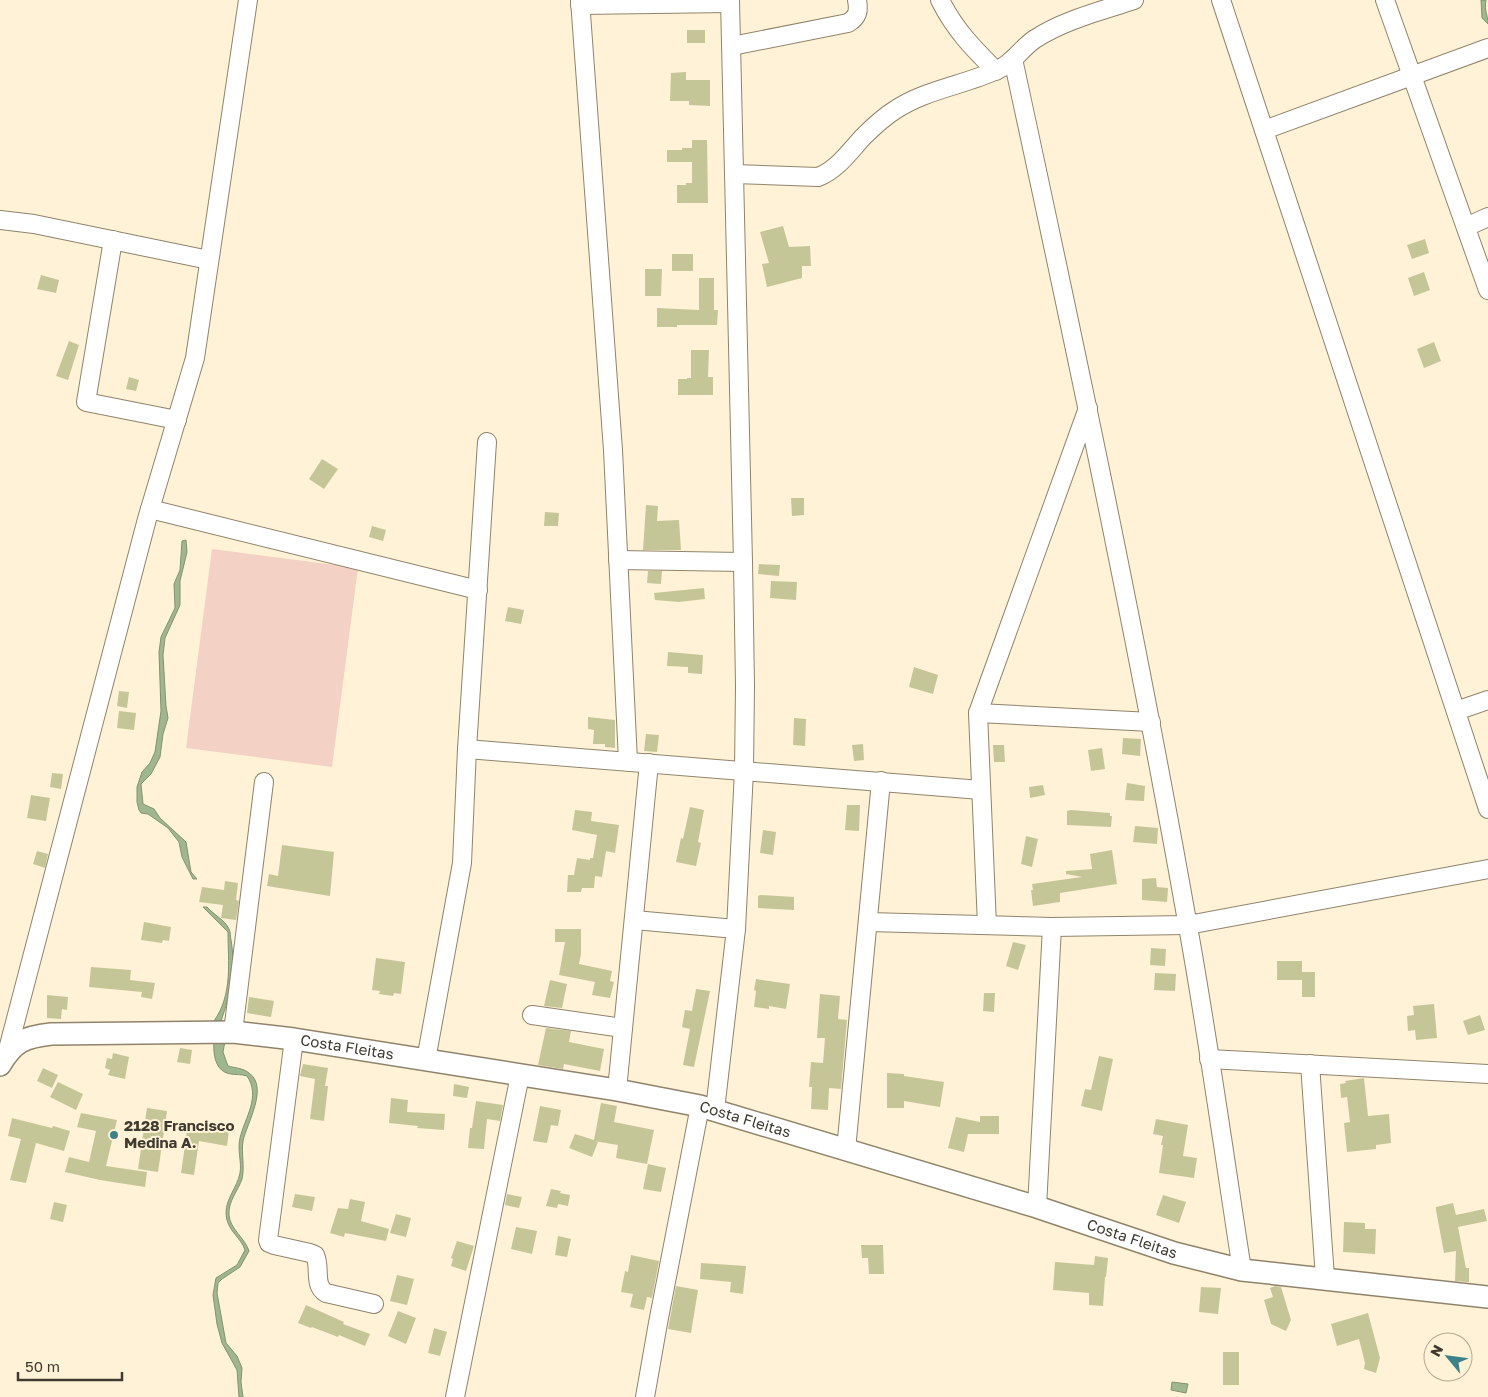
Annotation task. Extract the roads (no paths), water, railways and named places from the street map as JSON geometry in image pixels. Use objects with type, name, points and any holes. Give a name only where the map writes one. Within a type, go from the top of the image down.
[{"type":"main road","name":"Costa Fleitas","points":[[4,1059],[18,1042],[30,1037],[52,1034],[233,1032],[294,1039],[617,1090],[707,1108],[1037,1207],[1174,1253],[1242,1270],[1488,1296]]},
{"type":"street","points":[[4,1059],[150,509],[195,358],[248,0]]},
{"type":"street","points":[[732,46],[848,23],[855,19],[859,11],[857,0]]},
{"type":"street","points":[[940,0],[950,19],[968,43],[996,71]]},
{"type":"street","points":[[734,174],[818,177],[825,174],[895,110],[919,98],[1004,68],[1034,40],[1051,30],[1134,0]]},
{"type":"street","points":[[1221,0],[1488,808]]},
{"type":"street","points":[[1385,0],[1488,290]]},
{"type":"street","points":[[628,761],[613,450],[580,3],[730,1],[745,686],[744,771],[736,929],[707,1108],[658,1323],[645,1397]]},
{"type":"street","points":[[1264,130],[1488,48]]},
{"type":"street","points":[[1013,59],[1088,408],[1151,722],[1188,925],[1242,1270]]},
{"type":"street","points":[[1466,227],[1488,217]]},
{"type":"street","points":[[0,220],[34,224],[210,260]]},
{"type":"street","points":[[113,240],[86,402],[177,420]]},
{"type":"street","points":[[987,925],[978,714],[1088,408]]},
{"type":"street","points":[[426,1060],[462,863],[467,748],[487,442]]},
{"type":"street","points":[[150,509],[478,590]]},
{"type":"street","points":[[618,560],[743,562]]},
{"type":"street","points":[[1456,711],[1488,700]]},
{"type":"street","points":[[978,714],[1151,722]]},
{"type":"street","points":[[467,748],[981,790]]},
{"type":"street","points":[[617,1090],[649,763]]},
{"type":"street","points":[[233,1032],[264,782]]},
{"type":"street","points":[[846,1150],[881,782]]},
{"type":"street","points":[[868,922],[1052,927],[1188,925],[1488,869]]},
{"type":"street","points":[[634,920],[736,929]]},
{"type":"street","points":[[1037,1207],[1052,927]]},
{"type":"street","points":[[532,1015],[623,1028]]},
{"type":"street","points":[[294,1039],[268,1242],[315,1255],[318,1264],[319,1284],[326,1293],[374,1304]]},
{"type":"street","points":[[1209,1059],[1488,1074]]},
{"type":"street","points":[[1310,1064],[1325,1278]]},
{"type":"street","points":[[455,1397],[520,1075]]},
{"type":"place","name":"2128 Francisco Medina A.","points":[[114,1135]]}]
